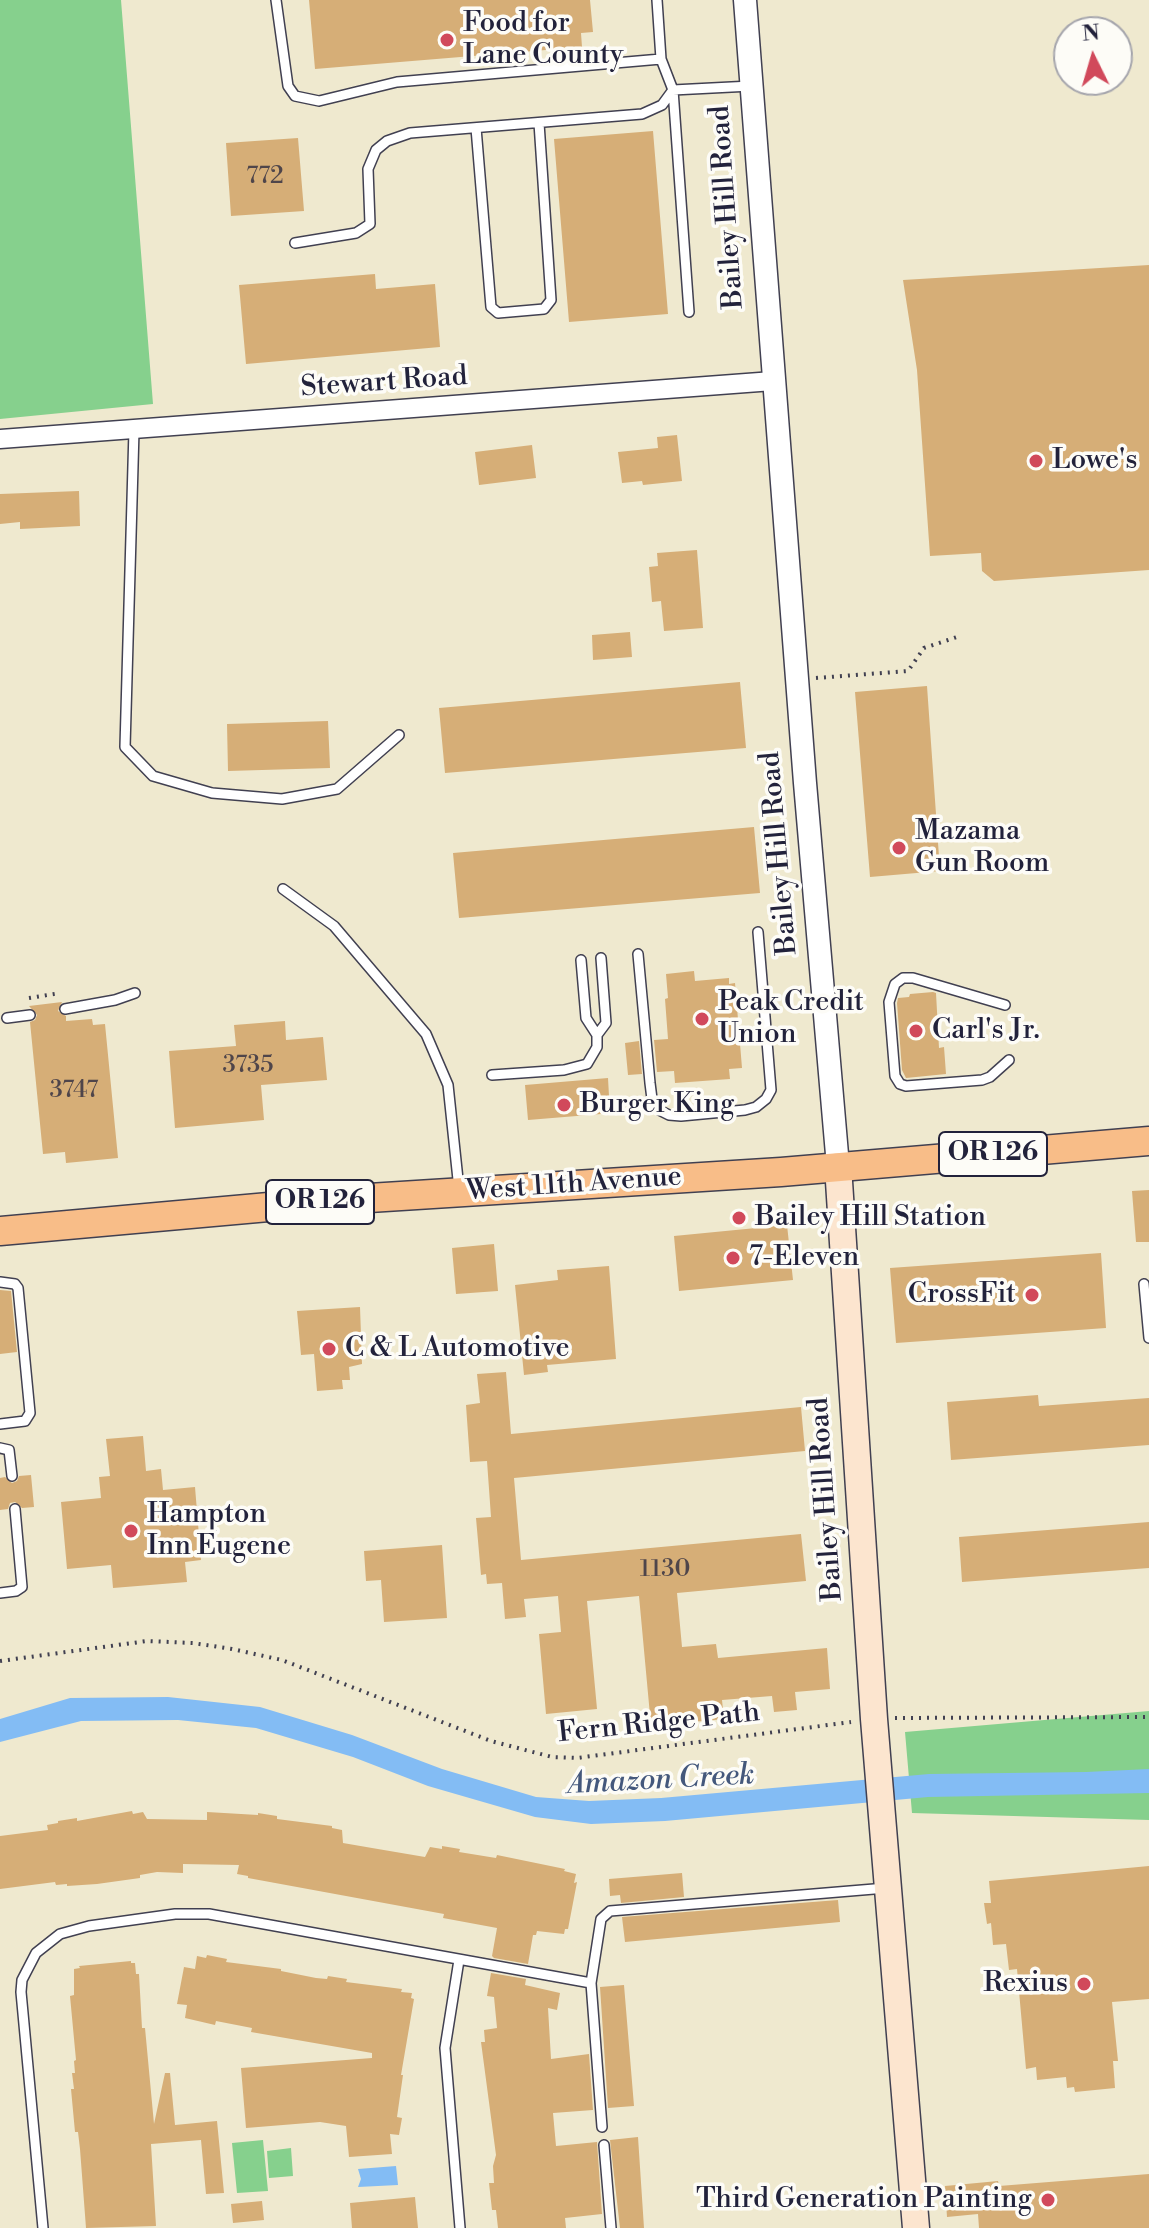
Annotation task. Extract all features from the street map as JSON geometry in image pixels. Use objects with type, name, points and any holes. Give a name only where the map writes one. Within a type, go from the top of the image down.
[{"type":"main road","name":"West 11th Avenue","points":[[0,1231],[459,1192],[1149,1141]]},
{"type":"main road","name":"Bailey Hill Road","points":[[838,1166],[874,1725],[916,2228]]},
{"type":"street","name":"Bailey Hill Road","points":[[745,0],[838,1166]]},
{"type":"street","name":"Stewart Road","points":[[0,439],[773,381]]},
{"type":"lane","points":[[276,0],[288,86],[295,96],[319,101],[397,82],[661,59]]},
{"type":"lane","points":[[657,0],[661,59],[673,90],[689,312]]},
{"type":"lane","points":[[673,90],[751,86]]},
{"type":"lane","points":[[295,243],[356,233],[370,224],[368,169],[376,150],[387,141],[410,133],[642,114],[662,105],[673,90]]},
{"type":"lane","points":[[476,128],[491,307],[498,313],[544,309],[551,300],[539,123]]},
{"type":"lane","points":[[134,430],[125,747],[153,776],[212,793],[282,799],[337,789],[399,735]]},
{"type":"lane","points":[[283,889],[334,926],[426,1034],[448,1085],[459,1192]]},
{"type":"lane","points":[[638,954],[652,1099],[659,1110],[681,1116],[745,1110],[756,1107],[771,1090],[758,932]]},
{"type":"lane","points":[[492,1075],[578,1068],[587,1064],[593,1056],[597,1035],[606,1023],[601,958]]},
{"type":"lane","points":[[581,960],[586,1018],[597,1035]]},
{"type":"lane","points":[[1005,1005],[913,978],[903,978],[895,984],[889,1002],[895,1076],[900,1084],[982,1080],[1009,1060]]},
{"type":"lane","points":[[65,1009],[135,993]]},
{"type":"lane","points":[[7,1018],[30,1015]]},
{"type":"lane","points":[[0,1282],[15,1284],[18,1288],[30,1416],[25,1421],[0,1424]]},
{"type":"lane","points":[[1144,1284],[1149,1338]]},
{"type":"lane","points":[[0,1448],[9,1450],[12,1476]]},
{"type":"lane","points":[[0,1593],[22,1587],[15,1509]]},
{"type":"lane","points":[[602,2127],[591,1983],[601,1919],[610,1911],[888,1888]]},
{"type":"lane","points":[[43,2228],[21,1992],[27,1967],[47,1942],[60,1934],[89,1926],[196,1914],[227,1916],[591,1983]]},
{"type":"lane","points":[[459,1960],[445,2058],[460,2228]]},
{"type":"lane","points":[[604,2145],[611,2228]]},
{"type":"path","points":[[797,679],[908,671],[924,648],[960,636]]},
{"type":"path","name":"Fern Ridge Path","points":[[0,1661],[147,1641],[232,1649],[282,1660],[491,1741],[552,1757],[577,1758],[874,1725],[1149,1717]]},
{"type":"green space","points":[[0,0],[121,0],[153,404],[0,419]]},
{"type":"green space","points":[[1149,1711],[1149,1820],[912,1813],[905,1732]]},
{"type":"green space","points":[[263,2140],[268,2191],[237,2193],[232,2143]]},
{"type":"green space","points":[[291,2148],[293,2176],[269,2178],[267,2151]]},
{"type":"water","points":[[168,1697],[260,1707],[352,1735],[442,1769],[536,1797],[589,1801],[661,1798],[929,1774],[1149,1769],[1149,1793],[928,1797],[665,1821],[591,1824],[535,1817],[428,1786],[353,1757],[256,1728],[178,1720],[81,1721],[0,1742],[0,1719],[70,1698]]},
{"type":"water","points":[[396,2166],[398,2185],[358,2187],[361,2179],[358,2169]]},
{"type":"building","name":"Food for Lane County","points":[[309,0],[590,0],[593,32],[581,33],[582,47],[315,69]]},
{"type":"building","points":[[653,131],[668,314],[569,322],[554,139]]},
{"type":"building","points":[[298,138],[304,211],[231,216],[226,143]]},
{"type":"building","name":"Lowe's","points":[[1149,265],[1149,570],[994,581],[982,571],[981,553],[930,556],[917,370],[903,280]]},
{"type":"building","points":[[375,274],[376,289],[435,284],[440,347],[246,364],[239,285]]},
{"type":"building","points":[[677,435],[682,481],[643,485],[642,481],[622,483],[618,452],[658,448],[657,437]]},
{"type":"building","points":[[532,445],[536,478],[479,485],[475,452]]},
{"type":"building","points":[[79,491],[80,526],[20,529],[20,522],[0,524],[0,494]]},
{"type":"building","points":[[697,550],[703,628],[664,631],[661,601],[652,602],[649,567],[658,566],[657,553]]},
{"type":"building","points":[[630,632],[632,657],[593,660],[592,635]]},
{"type":"building","points":[[740,682],[746,748],[445,773],[439,708]]},
{"type":"building","points":[[927,686],[940,871],[870,877],[855,692]]},
{"type":"building","points":[[328,721],[330,768],[228,771],[227,724]]},
{"type":"building","points":[[754,827],[760,893],[459,918],[453,853]]},
{"type":"building","name":"Peak Credit Union","points":[[694,971],[695,981],[729,978],[729,984],[735,983],[742,1068],[729,1069],[730,1079],[675,1083],[674,1071],[657,1072],[654,1040],[668,1039],[666,974]]},
{"type":"building","name":"Carl's Jr.","points":[[936,993],[939,1048],[944,1047],[946,1074],[906,1078],[902,1070],[898,998]]},
{"type":"building","points":[[62,1002],[58,1011],[66,1016],[66,1021],[92,1019],[93,1025],[105,1024],[118,1158],[66,1163],[65,1152],[43,1154],[30,1022],[37,1015],[29,1006]]},
{"type":"building","points":[[285,1021],[286,1040],[323,1037],[327,1080],[261,1085],[264,1120],[175,1128],[169,1051],[236,1046],[234,1025]]},
{"type":"building","points":[[639,1041],[642,1074],[628,1075],[625,1043]]},
{"type":"building","name":"Burger King","points":[[608,1078],[609,1096],[600,1096],[601,1114],[528,1120],[525,1085]]},
{"type":"building","points":[[1149,1190],[1149,1242],[1136,1242],[1132,1191]]},
{"type":"building","name":"7-Eleven","points":[[787,1225],[793,1280],[679,1291],[674,1236]]},
{"type":"building","points":[[494,1244],[498,1291],[456,1294],[452,1248]]},
{"type":"building","points":[[1101,1253],[1106,1328],[896,1343],[890,1268]]},
{"type":"building","points":[[609,1266],[616,1359],[547,1365],[548,1372],[524,1375],[515,1285],[558,1280],[557,1270]]},
{"type":"building","points":[[0,1290],[11,1291],[17,1352],[0,1354]]},
{"type":"building","name":"C & L Automotive","points":[[360,1307],[362,1364],[349,1367],[350,1380],[342,1380],[343,1389],[317,1391],[314,1354],[301,1355],[297,1311]]},
{"type":"building","points":[[506,1372],[511,1434],[801,1407],[805,1451],[514,1478],[521,1560],[801,1534],[806,1581],[677,1593],[682,1647],[716,1644],[718,1658],[827,1648],[830,1689],[795,1692],[797,1710],[774,1712],[772,1696],[722,1700],[724,1719],[651,1726],[639,1596],[587,1601],[597,1709],[546,1714],[539,1634],[561,1632],[558,1596],[524,1599],[526,1617],[505,1619],[502,1583],[487,1584],[486,1574],[481,1575],[476,1518],[491,1517],[487,1461],[470,1462],[466,1405],[480,1403],[477,1374]]},
{"type":"building","points":[[1038,1395],[1039,1406],[1149,1398],[1149,1445],[951,1460],[947,1402]]},
{"type":"building","name":"Hampton Inn Eugene","points":[[143,1436],[146,1471],[161,1469],[163,1490],[195,1487],[201,1560],[185,1562],[187,1582],[113,1588],[111,1565],[67,1569],[61,1502],[101,1498],[99,1477],[110,1476],[106,1439]]},
{"type":"building","points":[[31,1475],[34,1507],[22,1508],[15,1502],[10,1503],[8,1509],[0,1510],[0,1478],[5,1477],[12,1483],[19,1476]]},
{"type":"building","points":[[1149,1522],[1149,1568],[962,1582],[959,1537]]},
{"type":"building","points":[[442,1545],[447,1618],[384,1622],[381,1580],[366,1581],[364,1551]]},
{"type":"building","points":[[132,1811],[133,1814],[143,1812],[147,1819],[207,1820],[207,1812],[258,1813],[277,1816],[277,1819],[332,1826],[342,1830],[343,1843],[425,1857],[430,1847],[442,1849],[442,1846],[460,1849],[459,1852],[496,1858],[497,1855],[565,1869],[576,1874],[574,1883],[577,1882],[568,1929],[564,1934],[537,1931],[533,1935],[528,1964],[494,1958],[497,1928],[443,1918],[444,1914],[248,1878],[237,1874],[239,1865],[183,1864],[183,1873],[157,1872],[140,1875],[140,1878],[97,1884],[67,1886],[56,1885],[55,1882],[0,1889],[0,1836],[48,1830],[47,1825],[58,1821],[77,1818],[77,1821]]},
{"type":"building","name":"Rexius","points":[[1149,1866],[1149,1999],[1112,2002],[1118,2061],[1113,2061],[1115,2088],[1075,2092],[1074,2087],[1067,2088],[1066,2077],[1037,2080],[1036,2067],[1026,2069],[1017,1969],[1009,1970],[1006,1944],[993,1945],[991,1923],[987,1924],[984,1903],[991,1903],[989,1881]]},
{"type":"building","points":[[682,1873],[684,1897],[621,1903],[620,1895],[610,1896],[609,1879]]},
{"type":"building","points":[[838,1900],[840,1922],[625,1942],[622,1917]]},
{"type":"building","points":[[207,1955],[227,1959],[226,1962],[281,1969],[316,1978],[347,1979],[346,1982],[412,1993],[411,1998],[414,1999],[397,2117],[402,2118],[399,2135],[390,2134],[392,2154],[349,2157],[346,2126],[320,2122],[246,2128],[241,2068],[372,2058],[372,2053],[251,2032],[252,2028],[216,2021],[215,2025],[185,2018],[187,2005],[177,2004],[184,1967],[195,1969],[197,1956],[206,1958]]},
{"type":"building","points":[[135,1963],[136,1974],[139,1974],[154,2124],[165,2073],[170,2073],[175,2125],[217,2121],[224,2193],[206,2194],[201,2140],[151,2144],[156,2226],[86,2228],[80,2149],[78,2132],[75,2132],[71,2089],[74,2089],[72,2073],[75,2073],[76,2060],[70,1996],[74,1995],[74,1969]]},
{"type":"building","points":[[491,1973],[526,1979],[525,1985],[560,1993],[557,2010],[548,2008],[551,2059],[589,2054],[593,2110],[553,2113],[556,2146],[597,2142],[602,2214],[565,2218],[566,2228],[498,2228],[496,2210],[492,2210],[489,2183],[494,2183],[496,2155],[481,2042],[485,2042],[484,2030],[497,2028],[494,1997],[487,1996]]},
{"type":"building","points":[[624,1985],[634,2106],[608,2108],[600,1987]]},
{"type":"building","points":[[638,2137],[644,2228],[620,2228],[610,2140]]},
{"type":"building","name":"Third Generation Painting","points":[[1149,2174],[1149,2228],[979,2228],[978,2214],[947,2217],[945,2186],[998,2181],[999,2186]]},
{"type":"building","points":[[415,2197],[418,2228],[352,2228],[350,2203]]},
{"type":"building","points":[[262,2201],[264,2220],[233,2223],[231,2204]]},
{"type":"place","name":"Food for Lane County","points":[[447,40]]},
{"type":"place","name":"Lowe's","points":[[1036,461]]},
{"type":"place","name":"Mazama Gun Room","points":[[899,848]]},
{"type":"place","name":"Peak Credit Union","points":[[702,1019]]},
{"type":"place","name":"Carl's Jr.","points":[[916,1031]]},
{"type":"place","name":"Burger King","points":[[564,1105]]},
{"type":"place","name":"Bailey Hill Station","points":[[739,1218]]},
{"type":"place","name":"7-Eleven","points":[[733,1258]]},
{"type":"place","name":"CrossFit","points":[[1032,1295]]},
{"type":"place","name":"C & L Automotive","points":[[329,1349]]},
{"type":"place","name":"Hampton Inn Eugene","points":[[131,1531]]},
{"type":"place","name":"Rexius","points":[[1084,1984]]},
{"type":"place","name":"Third Generation Painting","points":[[1048,2200]]},
{"type":"water label","name":"Amazon Creek","points":[[661,1781]]}]
